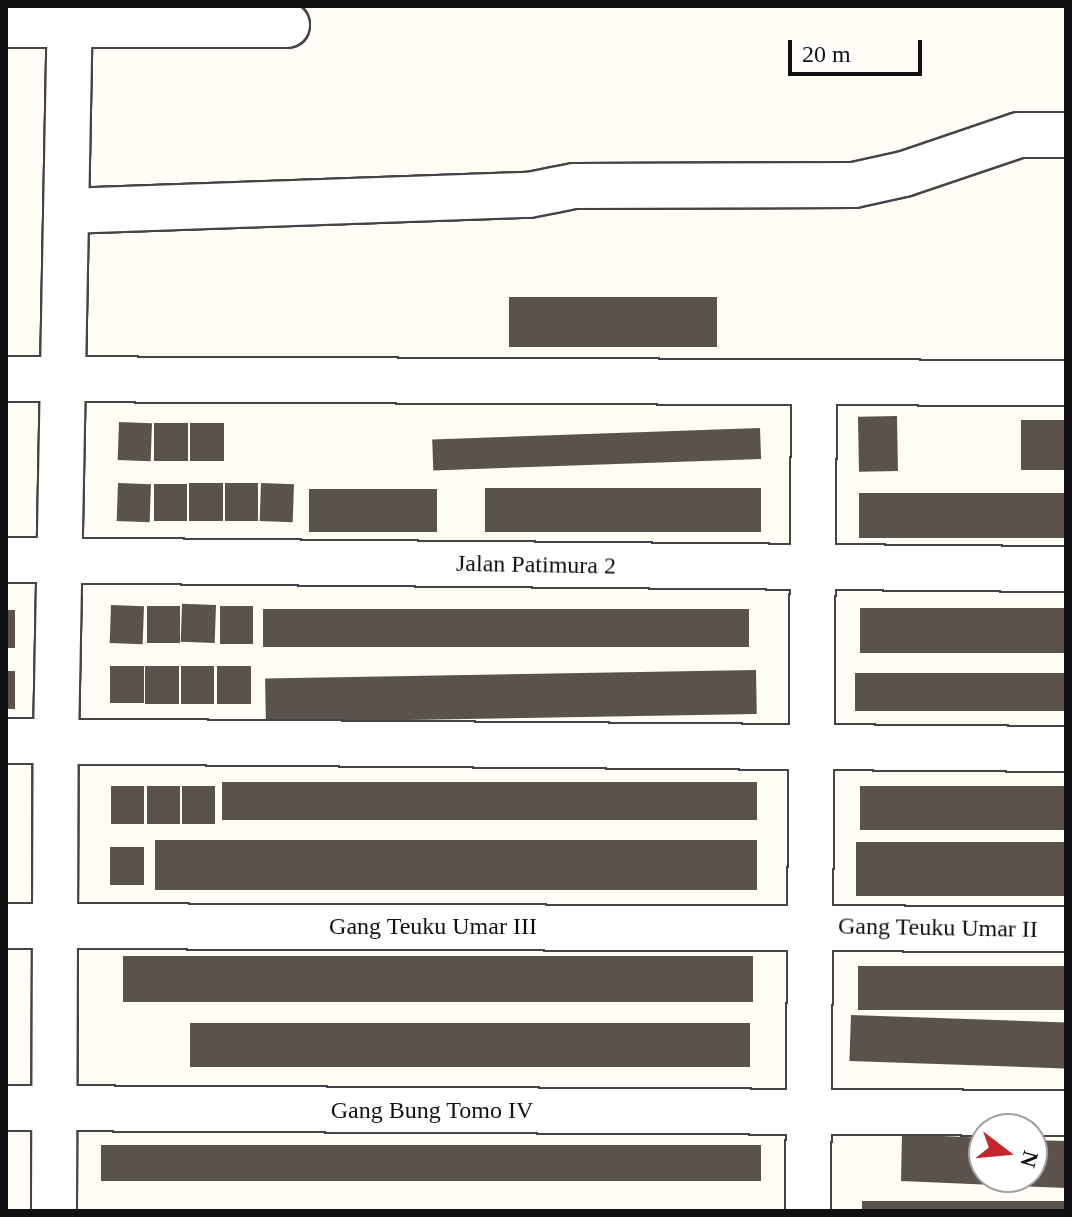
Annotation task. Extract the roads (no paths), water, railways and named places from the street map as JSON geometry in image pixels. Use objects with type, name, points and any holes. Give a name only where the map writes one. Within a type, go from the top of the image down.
[{"type":"street","points":[[6,25],[70,16],[287,25]]},
{"type":"street","points":[[54,1211],[56,741],[70,16]]},
{"type":"street","points":[[66,211],[529,195],[574,186],[854,185],[904,174],[1019,135],[1066,135]]},
{"type":"street","points":[[6,379],[1066,383]]},
{"type":"street","points":[[808,1211],[812,748],[810,567],[814,383]]},
{"type":"street","name":"Jalan Patimura 2","points":[[6,560],[1066,569]]},
{"type":"street","points":[[6,741],[1066,749]]},
{"type":"street","name":"Gang Teuku Umar III","points":[[6,926],[811,927]]},
{"type":"street","name":"Gang Teuku Umar II","points":[[811,927],[1066,929]]},
{"type":"street","name":"Gang Bung Tomo IV","points":[[6,1108],[1066,1113]]}]
